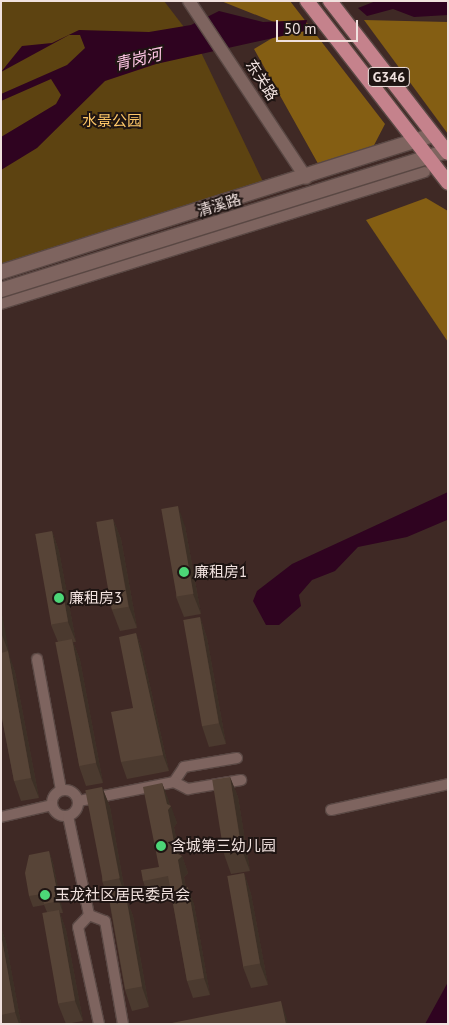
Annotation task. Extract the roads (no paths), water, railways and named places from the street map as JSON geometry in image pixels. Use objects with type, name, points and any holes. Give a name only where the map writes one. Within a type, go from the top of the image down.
[{"type":"highway","name":"G346","points":[[307,1],[448,183]]},
{"type":"highway","name":"G346","points":[[330,1],[447,152]]},
{"type":"main road","name":"清溪路","points":[[1,272],[306,178],[434,135]]},
{"type":"main road","name":"清溪路","points":[[1,290],[447,152]]},
{"type":"street","name":"东关路","points":[[189,1],[306,178]]},
{"type":"street","points":[[1,304],[425,172]]},
{"type":"street","points":[[1,817],[52,805],[61,790],[37,659]]},
{"type":"street","points":[[174,782],[184,767],[237,758]]},
{"type":"street","points":[[79,801],[174,782],[188,789],[241,780]]},
{"type":"street","points":[[330,810],[448,784]]},
{"type":"street","points":[[52,805],[56,813],[68,816],[75,812],[79,801],[74,792],[61,790]]},
{"type":"street","points":[[68,816],[90,915]]},
{"type":"street","points":[[90,915],[78,927],[99,1024]]},
{"type":"street","points":[[90,915],[104,921],[123,1024]]},
{"type":"water","points":[[376,1],[448,1],[448,15],[414,17],[393,9],[367,16],[358,8]]},
{"type":"water","name":"青岗河","points":[[219,11],[263,22],[307,20],[305,31],[156,64],[105,81],[37,148],[1,170],[1,137],[56,104],[61,95],[51,79],[1,101],[1,94],[67,65],[85,48],[80,35],[69,35],[1,72],[22,46],[52,43],[79,30],[149,32],[191,25]]},
{"type":"water","points":[[448,492],[447,520],[407,537],[358,547],[335,571],[312,580],[299,595],[301,606],[279,625],[266,625],[253,601],[257,591],[292,564]]},
{"type":"water","points":[[448,982],[448,1024],[425,1024]]},
{"type":"place","name":"廉租房1","points":[[184,572]]},
{"type":"place","name":"廉租房3","points":[[59,598]]},
{"type":"place","name":"含城第三幼儿园","points":[[161,846]]},
{"type":"place","name":"玉龙社区居民委员会","points":[[45,895]]},
{"type":"park label","name":"水景公园","points":[[112,121]]}]
